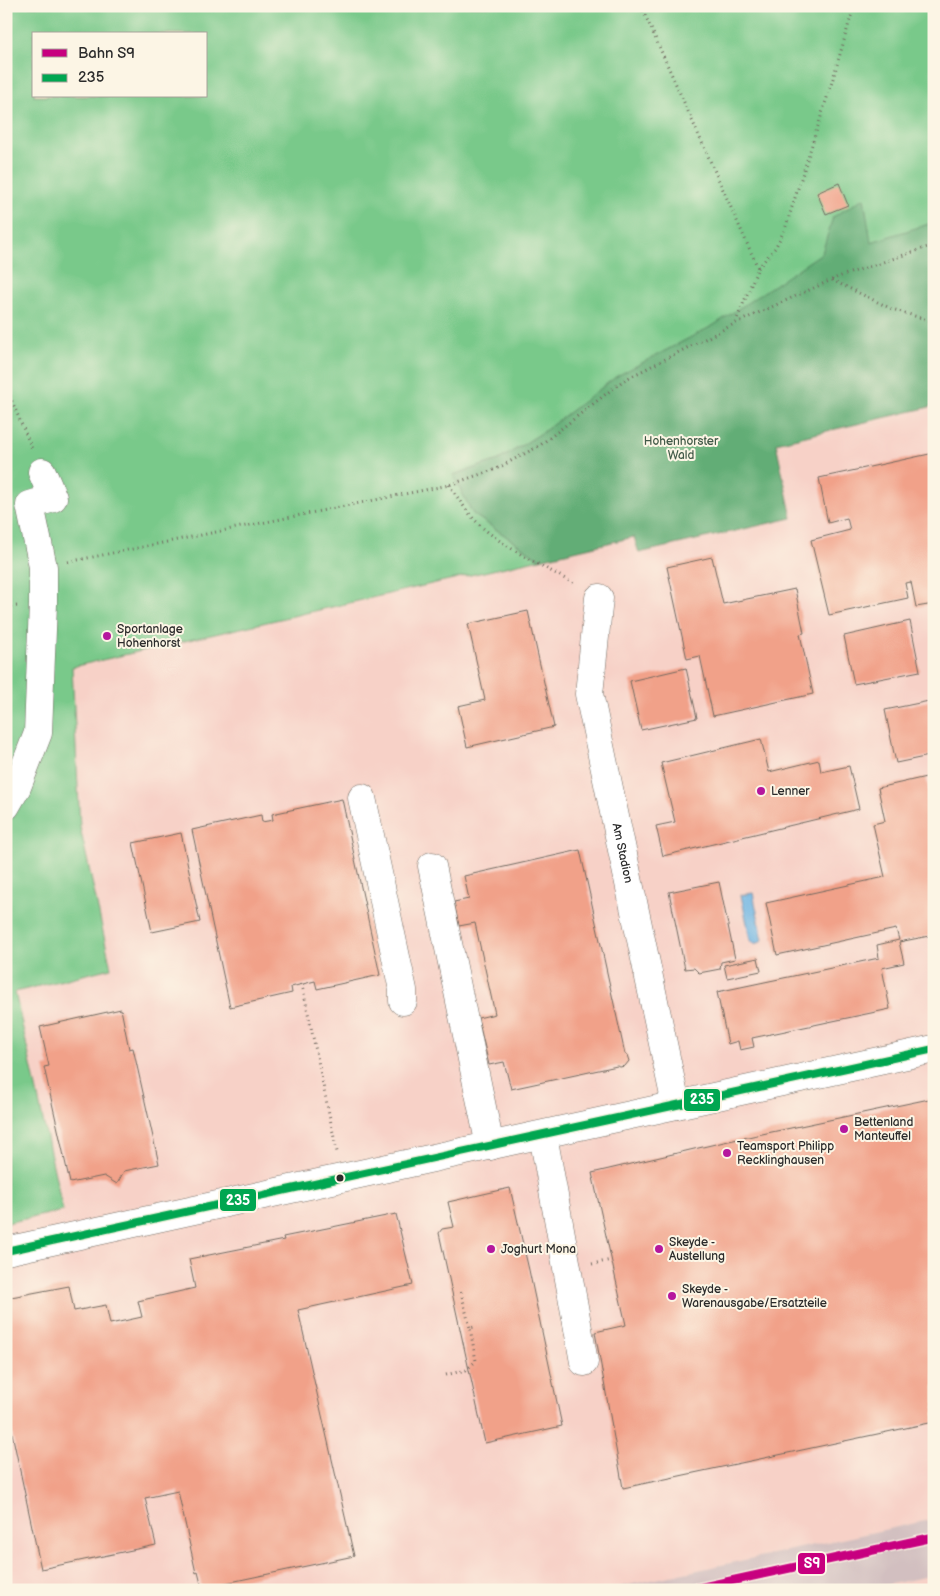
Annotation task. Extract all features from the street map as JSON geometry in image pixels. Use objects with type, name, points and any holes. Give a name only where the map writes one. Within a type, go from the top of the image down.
[{"type":"street","points":[[6,806],[17,787],[38,733],[43,567],[30,505],[53,498],[42,472]]},
{"type":"street","name":"Am Stadion","points":[[599,598],[589,694],[676,1105]]},
{"type":"street","points":[[362,798],[403,990],[403,1001]]},
{"type":"street","points":[[432,866],[490,1146]]},
{"type":"street","points":[[6,1251],[934,1049]]},
{"type":"street","points":[[543,1134],[584,1362]]},
{"type":"path","points":[[641,6],[758,268]]},
{"type":"path","points":[[736,322],[758,268],[775,248],[785,229],[854,6]]},
{"type":"path","points":[[43,567],[449,485],[496,469],[539,446],[624,380],[736,322],[832,280],[934,245]]},
{"type":"path","points":[[832,280],[892,309],[934,322]]},
{"type":"path","points":[[6,387],[42,472]]},
{"type":"path","points":[[449,485],[482,528],[512,549],[599,598]]},
{"type":"path","points":[[302,984],[342,1177]]},
{"type":"path","points":[[446,1375],[466,1370],[476,1361],[461,1292]]},
{"type":"path","points":[[470,1328],[474,1327]]},
{"type":"shaded area","points":[[934,406],[934,1519],[605,1590],[6,1590],[6,1223],[63,1211],[14,992],[111,968],[80,827],[72,667],[634,537],[638,553],[792,518],[775,443]]},
{"type":"shaded area","points":[[934,1519],[934,1575],[863,1590],[605,1590]]},
{"type":"shaded area","points":[[934,1575],[934,1590],[863,1590]]},
{"type":"green space","name":"Sportanlage Hohenhorst","points":[[6,6],[934,6],[934,238],[543,432],[499,460],[453,475],[473,514],[540,559],[72,667],[80,827],[111,968],[15,992],[63,1211],[6,1223]]},
{"type":"green space","name":"Hohenhorster Wald","points":[[864,198],[871,242],[932,223],[934,219],[934,406],[776,443],[792,518],[639,553],[634,537],[540,559],[473,514],[453,475],[499,460],[543,432],[617,376],[714,325],[822,253],[833,217]]},
{"type":"water","points":[[753,893],[763,940],[754,944],[754,942],[751,943],[741,895]]},
{"type":"building","points":[[839,183],[848,205],[826,214],[817,193]]},
{"type":"building","points":[[934,453],[934,604],[916,607],[911,582],[905,583],[908,598],[829,615],[811,540],[850,530],[847,518],[828,523],[819,478]]},
{"type":"building","points":[[712,557],[723,604],[795,589],[804,633],[800,634],[813,694],[713,716],[700,656],[687,659],[667,567]]},
{"type":"building","points":[[528,611],[554,727],[467,747],[458,706],[485,700],[468,624]]},
{"type":"building","points":[[910,621],[920,671],[854,684],[844,636]]},
{"type":"building","points":[[686,668],[697,718],[641,730],[630,681]]},
{"type":"building","points":[[934,700],[934,755],[896,763],[885,710]]},
{"type":"building","name":"Lenner","points":[[761,739],[769,772],[819,760],[821,772],[849,766],[859,809],[663,856],[656,826],[675,822],[661,763]]},
{"type":"building","points":[[926,777],[934,815],[934,935],[899,942],[904,963],[882,968],[890,1009],[752,1038],[754,1047],[740,1050],[738,1041],[728,1044],[717,992],[879,958],[877,945],[899,940],[896,929],[777,955],[766,903],[885,877],[873,824],[885,821],[878,788]]},
{"type":"building","points":[[342,799],[380,975],[317,989],[315,981],[291,987],[292,993],[230,1007],[192,830],[261,815],[262,822],[273,820],[272,814]]},
{"type":"building","points":[[181,833],[200,922],[152,932],[133,843]]},
{"type":"building","points":[[580,850],[625,1054],[629,1061],[625,1066],[617,1066],[511,1089],[504,1062],[489,1065],[478,1018],[495,1014],[475,923],[459,926],[454,902],[469,899],[464,876]]},
{"type":"building","points":[[719,882],[735,959],[721,962],[720,969],[699,973],[694,968],[685,969],[669,892]]},
{"type":"building","points":[[758,958],[761,971],[727,978],[724,965]]},
{"type":"building","points":[[121,1009],[129,1049],[133,1048],[159,1164],[124,1171],[117,1184],[104,1176],[70,1183],[44,1067],[49,1066],[40,1027]]},
{"type":"building","points":[[934,1098],[934,1422],[623,1488],[595,1332],[626,1325],[592,1173],[724,1142]]},
{"type":"building","points":[[510,1188],[562,1426],[485,1443],[439,1233],[442,1229],[454,1227],[448,1202]]},
{"type":"building","points":[[396,1214],[413,1285],[298,1310],[354,1556],[202,1588],[198,1572],[196,1573],[178,1491],[145,1498],[156,1545],[41,1569],[6,1405],[6,1298],[69,1286],[74,1311],[106,1305],[110,1324],[142,1317],[138,1301],[195,1288],[189,1259],[284,1240],[283,1237]]},
{"type":"rail line","name":"S9","points":[[689,1590],[934,1537]]},
{"type":"transit line","name":"235","points":[[6,1251],[934,1049]]},
{"type":"place","name":"Sportanlage Hohenhorst","points":[[107,636]]},
{"type":"place","name":"Lenner","points":[[761,791]]},
{"type":"place","name":"Bettenland Manteuffel","points":[[844,1129]]},
{"type":"place","name":"Teamsport Philipp Recklinghausen","points":[[727,1153]]},
{"type":"place","name":"Joghurt Mona","points":[[491,1249]]},
{"type":"place","name":"Skeyde - Austellung","points":[[659,1249]]},
{"type":"place","name":"Skeyde - Warenausgabe/Ersatzteile","points":[[672,1296]]}]
